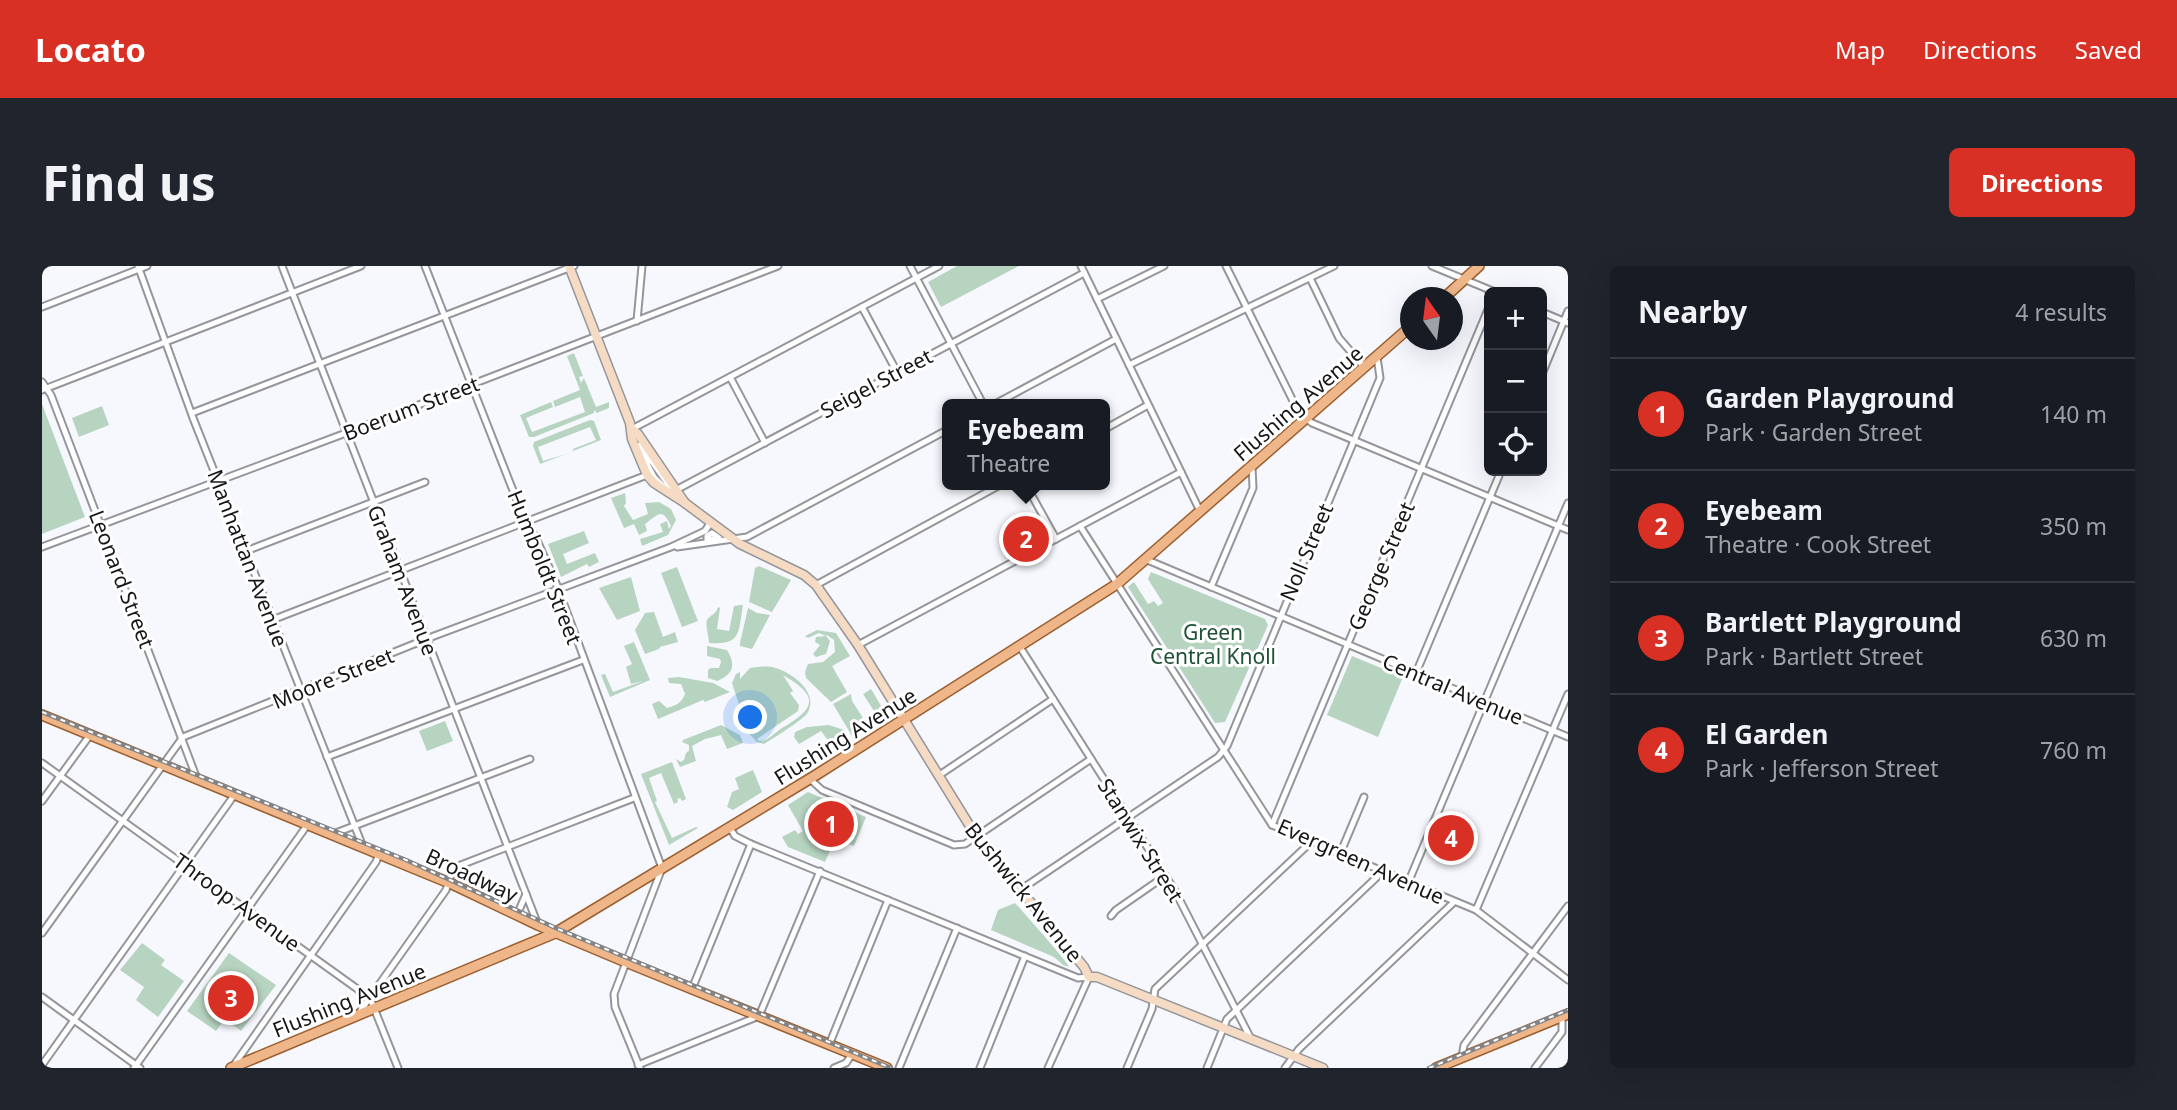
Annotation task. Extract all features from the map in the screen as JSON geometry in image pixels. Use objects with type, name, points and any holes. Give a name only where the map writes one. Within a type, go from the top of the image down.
[{"type":"main road","points":[[1456,287],[1479,266]]},
{"type":"main road","name":"Bushwick Avenue","points":[[571,267],[647,475],[654,484],[672,492],[733,539],[804,575],[816,585],[858,645],[976,836],[1084,967],[1089,977],[1097,977],[1323,1068]]},
{"type":"main road","name":"Flushing Avenue","points":[[232,1068],[555,933],[810,779],[1117,584],[1400,336]]},
{"type":"main road","name":"Bushwick Avenue","points":[[632,429],[638,434],[672,492]]},
{"type":"main road","name":"Broadway","points":[[42,715],[379,853],[555,933],[887,1068]]},
{"type":"main road","points":[[1436,1068],[1565,1015]]},
{"type":"street","points":[[42,307],[147,266]]},
{"type":"street","name":"Graham Avenue","points":[[282,266],[538,925]]},
{"type":"street","points":[[44,389],[360,266]]},
{"type":"street","name":"Humboldt Street","points":[[425,266],[526,522],[537,538],[558,590],[662,869]]},
{"type":"street","points":[[637,321],[642,266]]},
{"type":"street","name":"Boerum Street","points":[[42,547],[778,266]]},
{"type":"street","points":[[910,266],[980,399]]},
{"type":"street","points":[[632,429],[939,266]]},
{"type":"street","points":[[1081,266],[1200,511]]},
{"type":"street","points":[[1097,299],[1164,266]]},
{"type":"street","points":[[1226,266],[1298,413],[1354,440],[1568,530]]},
{"type":"street","points":[[1129,365],[1334,266]]},
{"type":"street","points":[[1432,266],[1484,288]]},
{"type":"street","name":"Manhattan Avenue","points":[[139,267],[192,413],[363,847]]},
{"type":"street","points":[[192,413],[571,267]]},
{"type":"street","name":"Seigel Street","points":[[672,492],[1084,273]]},
{"type":"street","points":[[1310,278],[1339,338],[1364,367]]},
{"type":"street","points":[[862,307],[897,372]]},
{"type":"street","points":[[1547,363],[1566,323],[1568,311]]},
{"type":"street","points":[[1547,314],[1566,323]]},
{"type":"street","name":"George Street","points":[[1272,825],[1484,319]]},
{"type":"street","points":[[1004,399],[1116,339]]},
{"type":"street","name":"Noll Street","points":[[1020,890],[1218,757],[1227,746],[1380,378],[1377,357]]},
{"type":"street","points":[[1273,378],[1279,375]]},
{"type":"street","points":[[730,377],[765,443]]},
{"type":"street","name":"Leonard Street","points":[[42,382],[44,389],[51,395],[197,779]]},
{"type":"street","points":[[1110,426],[1149,405]]},
{"type":"street","points":[[1161,432],[1169,428]]},
{"type":"street","name":"Moore Street","points":[[671,547],[747,537],[942,433]]},
{"type":"street","points":[[640,446],[670,488],[665,488],[654,477],[640,446]]},
{"type":"street","points":[[1212,587],[1253,488],[1252,467]]},
{"type":"street","points":[[858,645],[1181,472]]},
{"type":"street","points":[[272,620],[647,475]]},
{"type":"street","points":[[1416,673],[1499,476]]},
{"type":"street","points":[[246,551],[425,482]]},
{"type":"street","points":[[816,585],[991,490]]},
{"type":"street","points":[[1030,490],[1056,539]]},
{"type":"street","points":[[1408,883],[1568,503]]},
{"type":"street","name":"Moore Street","points":[[183,737],[426,640],[671,547],[705,531],[711,522]]},
{"type":"street","name":"Evergreen Avenue","points":[[1080,526],[1272,825],[1476,910],[1568,980]]},
{"type":"street","name":"Central Avenue","points":[[1145,559],[1568,737]]},
{"type":"street","name":"Stanwix Street","points":[[1020,647],[1165,876],[1251,1039]]},
{"type":"street","points":[[327,757],[583,660]]},
{"type":"street","points":[[1476,910],[1568,694]]},
{"type":"street","points":[[938,776],[1053,699]]},
{"type":"street","points":[[42,801],[90,734]]},
{"type":"street","points":[[42,933],[183,737]]},
{"type":"street","points":[[332,834],[530,759]]},
{"type":"street","points":[[810,779],[821,790],[954,845],[965,844],[1091,759]]},
{"type":"street","name":"Throop Avenue","points":[[42,763],[370,998]]},
{"type":"street","points":[[42,1065],[235,794]]},
{"type":"street","points":[[1340,854],[1364,797]]},
{"type":"street","points":[[358,1016],[446,890],[453,868],[634,798]]},
{"type":"street","points":[[42,997],[137,1067],[308,824]]},
{"type":"street","points":[[730,828],[735,836],[751,844],[1078,978],[1089,977],[1048,1068]]},
{"type":"street","points":[[1127,1068],[1152,1009],[1155,989],[1311,842]]},
{"type":"street","points":[[692,989],[751,844]]},
{"type":"street","points":[[232,1068],[376,862],[379,853]]},
{"type":"street","points":[[662,869],[613,1001],[639,1066],[759,1016],[820,872]]},
{"type":"street","points":[[1207,1068],[1227,1019],[1377,877],[1380,871]]},
{"type":"street","points":[[1111,916],[1116,909],[1165,876]]},
{"type":"street","points":[[517,915],[526,894]]},
{"type":"street","points":[[829,1045],[888,900]]},
{"type":"street","points":[[1285,1068],[1293,1056],[1454,902]]},
{"type":"street","points":[[1462,1057],[1464,1045],[1568,906]]},
{"type":"street","points":[[900,1068],[957,928]]},
{"type":"street","points":[[980,1068],[1025,956]]},
{"type":"street","points":[[370,998],[398,1068]]},
{"type":"street","points":[[1535,1068],[1562,1032],[1565,1015]]},
{"type":"street","points":[[834,1068],[846,1063],[852,1054]]},
{"type":"green space","points":[[957,266],[1019,266],[941,307],[928,282]]},
{"type":"green space","points":[[574,353],[583,376],[579,377],[581,383],[584,378],[596,407],[609,402],[609,408],[597,413],[594,410],[594,413],[529,437],[520,415],[551,402],[553,407],[526,418],[532,432],[585,412],[580,397],[555,407],[553,401],[580,390],[567,356]]},
{"type":"green space","points":[[42,404],[85,517],[42,534]]},
{"type":"green space","points":[[102,406],[109,425],[79,437],[72,418]]},
{"type":"green space","points":[[590,420],[594,421],[601,440],[573,451],[596,440],[590,427],[538,447],[543,461],[566,454],[540,464],[534,442]]},
{"type":"green space","points":[[625,493],[624,506],[633,520],[648,514],[645,503],[659,502],[671,509],[676,520],[668,535],[642,546],[640,539],[663,532],[660,524],[667,521],[669,529],[671,526],[665,516],[660,514],[645,524],[647,531],[639,535],[634,524],[624,528],[611,498]]},
{"type":"green space","points":[[584,531],[589,543],[563,554],[567,564],[595,553],[599,562],[589,567],[587,564],[561,577],[548,544]]},
{"type":"green space","points":[[759,566],[791,580],[772,612],[749,602],[755,568]]},
{"type":"green space","points":[[677,567],[698,621],[682,627],[661,573]]},
{"type":"green space","name":"Green Central Knoll","points":[[1151,572],[1265,619],[1268,625],[1225,722],[1215,723],[1128,587],[1134,582],[1148,604],[1154,601],[1158,606],[1163,603],[1148,579]]},
{"type":"green space","points":[[631,577],[640,611],[617,620],[599,588]]},
{"type":"green space","points":[[743,605],[739,630],[733,639],[728,642],[709,643],[707,620],[718,607],[717,629],[729,631],[734,606]]},
{"type":"green space","points":[[748,608],[770,615],[752,649],[740,646]]},
{"type":"green space","points":[[654,612],[663,637],[675,632],[678,642],[645,654],[635,630],[645,613]]},
{"type":"green space","points":[[817,630],[836,633],[850,656],[832,666],[847,692],[831,702],[806,678],[808,664],[823,662],[835,652],[834,640],[827,635],[819,633],[808,638],[805,636]]},
{"type":"green space","points":[[826,636],[830,641],[826,654],[816,657],[813,654],[820,645],[815,642],[816,637]]},
{"type":"green space","points":[[634,642],[650,680],[610,697],[601,675],[605,674],[613,692],[643,681],[631,684],[626,667],[632,664],[624,646]]},
{"type":"green space","points":[[707,646],[727,650],[732,660],[730,672],[717,681],[708,678],[708,670],[719,668],[721,662],[720,659],[707,656]]},
{"type":"green space","points":[[1352,656],[1403,677],[1378,737],[1327,715]]},
{"type":"green space","points":[[750,668],[779,669],[794,677],[806,690],[810,697],[808,712],[764,744],[757,742],[748,732],[732,683],[740,672],[740,679]],"holes":[[[783,675],[795,682],[808,696],[807,708],[794,721],[759,741],[757,739],[798,711],[799,705],[790,693],[793,691]]]},
{"type":"green space","points":[[679,677],[713,683],[730,692],[658,719],[652,704],[659,701],[667,708],[678,704],[685,694],[681,684],[669,683],[668,678]]},
{"type":"green space","points":[[871,689],[887,716],[852,736],[833,704],[851,694],[852,701],[865,721],[876,714],[863,694]]},
{"type":"green space","points":[[445,721],[453,741],[427,751],[419,731]]},
{"type":"green space","points":[[721,725],[740,735],[743,743],[727,749],[721,735],[705,739],[692,746],[696,761],[680,767],[676,759],[681,762],[689,751],[689,745],[682,742],[683,740]]},
{"type":"green space","points":[[829,725],[844,730],[849,738],[834,748],[821,731],[799,744],[794,737],[795,732],[807,727]]},
{"type":"green space","points":[[672,762],[686,799],[677,799],[678,802],[674,804],[661,773],[649,778],[657,801],[655,802],[672,838],[698,828],[669,845],[641,774]]},
{"type":"green space","points":[[753,770],[762,792],[733,810],[727,807],[732,792],[739,789],[735,778]]},
{"type":"green space","points":[[808,792],[866,817],[854,846],[835,839],[825,862],[788,847],[782,837],[795,830],[798,834],[803,831],[788,805]]},
{"type":"green space","points":[[1015,903],[1069,967],[1054,957],[991,930],[998,910]]},
{"type":"green space","points":[[142,943],[165,960],[161,965],[184,981],[158,1017],[136,1000],[144,987],[120,970]]},
{"type":"green space","points":[[229,953],[276,985],[241,1031],[225,1019],[216,1031],[187,1011]]},
{"type":"railway","points":[[42,712],[406,860],[558,929],[891,1068]]},
{"type":"railway","points":[[1429,1068],[1568,1010]]},
{"type":"place","name":"Eyebeam","points":[[1026,539]]},
{"type":"place","name":"Garden Playground","points":[[831,824]]},
{"type":"place","name":"El Garden","points":[[1451,838]]},
{"type":"place","name":"Bartlett Playground","points":[[231,998]]}]
